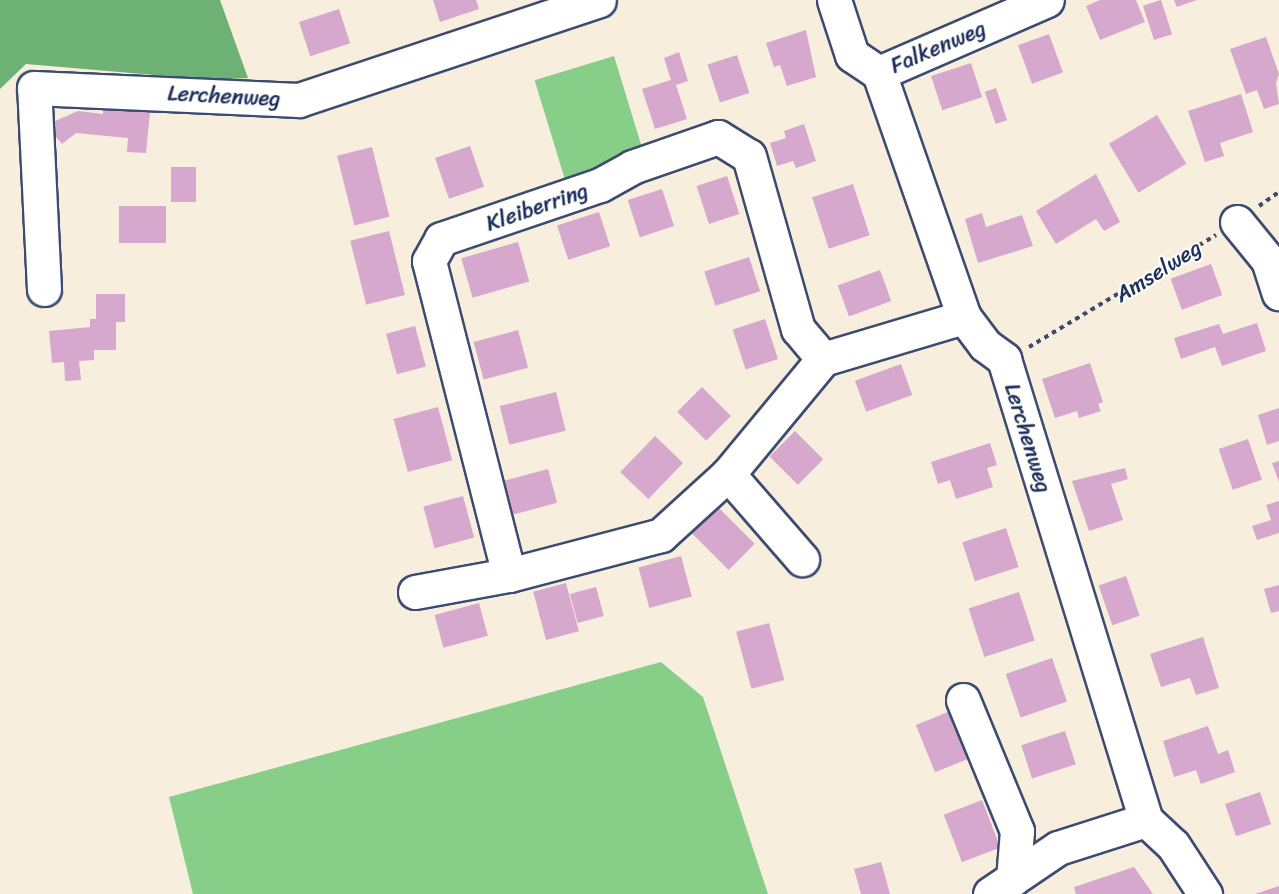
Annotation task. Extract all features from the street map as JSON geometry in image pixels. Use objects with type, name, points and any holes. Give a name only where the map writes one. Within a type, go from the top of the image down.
[{"type":"street","name":"Lerchenweg","points":[[44,289],[34,88],[299,100],[599,0]]},
{"type":"street","name":"Falkenweg","points":[[834,0],[852,55],[879,73],[1047,0]]},
{"type":"street","name":"Lerchenweg","points":[[879,73],[964,317],[985,345],[1004,359],[1146,820]]},
{"type":"street","name":"Kleiberring","points":[[509,575],[429,261],[441,239],[600,185],[632,167],[718,137],[749,156],[798,329],[823,359]]},
{"type":"street","points":[[1237,222],[1268,260],[1279,293]]},
{"type":"street","points":[[416,592],[509,575],[661,535],[728,474],[823,359],[964,317]]},
{"type":"street","points":[[728,474],[802,559]]},
{"type":"street","points":[[963,700],[1017,831],[1001,886]]},
{"type":"street","points":[[1001,886],[1058,848],[1146,820],[1173,845],[1205,894]]},
{"type":"path","name":"Amselweg","points":[[1004,359],[1058,332],[1237,222]]},
{"type":"green space","points":[[0,0],[220,0],[248,78],[213,80],[26,64],[0,89]]},
{"type":"green space","points":[[614,56],[645,156],[565,181],[535,80]]},
{"type":"green space","points":[[661,662],[703,697],[768,894],[193,894],[169,797]]},
{"type":"building","points":[[433,0],[476,0],[479,9],[440,22]]},
{"type":"building","points":[[1100,0],[1136,0],[1145,22],[1100,40],[1086,6]]},
{"type":"building","points":[[1161,0],[1172,34],[1154,40],[1143,6]]},
{"type":"building","points":[[1174,0],[1197,0],[1177,7]]},
{"type":"building","points":[[339,9],[350,43],[310,56],[299,22]]},
{"type":"building","points":[[806,30],[816,77],[787,86],[780,65],[774,67],[766,43]]},
{"type":"building","points":[[1049,34],[1063,73],[1032,84],[1018,45]]},
{"type":"building","points":[[1266,37],[1279,74],[1276,83],[1279,104],[1264,109],[1257,90],[1246,94],[1230,49]]},
{"type":"building","points":[[679,52],[688,81],[676,85],[687,119],[655,129],[642,89],[671,80],[664,58]]},
{"type":"building","points":[[737,55],[749,93],[720,103],[708,65]]},
{"type":"building","points":[[971,63],[982,97],[942,110],[931,76]]},
{"type":"building","points":[[996,88],[1007,120],[996,124],[985,92]]},
{"type":"building","points":[[1241,94],[1253,132],[1220,143],[1224,156],[1205,162],[1188,111]]},
{"type":"building","points":[[103,108],[150,112],[146,153],[127,152],[128,138],[76,133],[62,144],[46,125],[78,111],[103,114]]},
{"type":"building","points":[[1157,115],[1186,164],[1138,193],[1109,144]]},
{"type":"building","points":[[804,124],[816,161],[796,168],[793,161],[777,166],[770,143],[786,138],[784,131]]},
{"type":"building","points":[[470,146],[484,187],[449,199],[435,158]]},
{"type":"building","points":[[372,147],[389,217],[354,226],[337,156]]},
{"type":"building","points":[[171,167],[196,167],[196,202],[171,202]]},
{"type":"building","points":[[1096,174],[1120,222],[1104,231],[1096,219],[1056,244],[1036,211]]},
{"type":"building","points":[[727,176],[739,214],[709,224],[697,186]]},
{"type":"building","points":[[853,184],[870,235],[829,249],[812,197]]},
{"type":"building","points":[[662,189],[674,226],[640,237],[628,200]]},
{"type":"building","points":[[119,206],[166,206],[166,243],[119,243]]},
{"type":"building","points":[[599,212],[610,246],[568,260],[557,226]]},
{"type":"building","points":[[982,213],[986,227],[1022,215],[1033,246],[978,263],[965,219]]},
{"type":"building","points":[[389,231],[405,295],[366,305],[350,241]]},
{"type":"building","points":[[518,242],[529,281],[473,298],[461,258]]},
{"type":"building","points":[[749,257],[760,291],[715,306],[704,272]]},
{"type":"building","points":[[1211,264],[1222,295],[1182,310],[1171,279]]},
{"type":"building","points":[[880,270],[891,301],[849,316],[838,285]]},
{"type":"building","points":[[96,294],[125,294],[125,322],[116,322],[116,350],[94,350],[94,360],[79,361],[81,380],[65,381],[64,362],[52,363],[49,331],[90,327],[90,319],[96,319]]},
{"type":"building","points":[[765,319],[778,359],[746,369],[733,330]]},
{"type":"building","points":[[1257,323],[1266,351],[1222,366],[1215,347],[1181,359],[1174,338],[1219,324],[1223,334]]},
{"type":"building","points":[[415,326],[426,367],[397,374],[386,334]]},
{"type":"building","points":[[518,330],[528,368],[484,380],[474,342]]},
{"type":"building","points":[[1090,363],[1103,402],[1098,404],[1101,411],[1079,418],[1077,411],[1055,418],[1042,379]]},
{"type":"building","points":[[901,364],[912,395],[866,412],[855,381]]},
{"type":"building","points":[[702,387],[731,416],[706,441],[677,412]]},
{"type":"building","points":[[556,392],[566,431],[509,445],[500,406]]},
{"type":"building","points":[[438,407],[452,460],[408,472],[394,419]]},
{"type":"building","points":[[1279,408],[1279,441],[1267,445],[1258,415]]},
{"type":"building","points":[[795,431],[823,459],[798,485],[770,456]]},
{"type":"building","points":[[655,436],[683,463],[648,499],[620,472]]},
{"type":"building","points":[[1248,439],[1262,480],[1233,490],[1219,449]]},
{"type":"building","points":[[990,443],[997,465],[987,468],[993,487],[956,499],[950,480],[938,484],[931,462]]},
{"type":"building","points":[[1279,461],[1279,482],[1272,463]]},
{"type":"building","points":[[1125,468],[1128,479],[1111,484],[1123,520],[1089,531],[1072,481]]},
{"type":"building","points":[[548,469],[557,503],[514,514],[505,481]]},
{"type":"building","points":[[463,496],[474,538],[435,548],[423,507]]},
{"type":"building","points":[[1279,501],[1279,533],[1257,540],[1252,526],[1271,520],[1266,505]]},
{"type":"building","points":[[718,507],[755,544],[729,570],[692,533]]},
{"type":"building","points":[[1006,528],[1019,567],[975,581],[962,542]]},
{"type":"building","points":[[681,556],[692,597],[649,608],[638,567]]},
{"type":"building","points":[[1126,576],[1140,616],[1112,625],[1099,585]]},
{"type":"building","points":[[566,583],[579,631],[546,640],[533,592]]},
{"type":"building","points":[[1279,585],[1279,611],[1271,613],[1264,589]]},
{"type":"building","points":[[596,587],[604,616],[578,623],[570,594]]},
{"type":"building","points":[[1019,592],[1035,641],[984,657],[969,608]]},
{"type":"building","points":[[479,603],[488,636],[443,648],[435,615]]},
{"type":"building","points":[[769,623],[784,680],[751,689],[736,632]]},
{"type":"building","points":[[1203,637],[1219,688],[1196,695],[1190,678],[1161,687],[1150,654]]},
{"type":"building","points":[[1052,658],[1067,701],[1021,717],[1006,674]]},
{"type":"building","points":[[953,710],[972,757],[935,772],[916,725]]},
{"type":"building","points":[[1208,726],[1218,754],[1228,750],[1235,772],[1201,784],[1196,770],[1174,777],[1163,741]]},
{"type":"building","points":[[1065,731],[1076,764],[1032,779],[1021,745]]},
{"type":"building","points":[[1260,792],[1271,824],[1236,836],[1225,804]]},
{"type":"building","points":[[982,800],[1000,848],[962,862],[944,815]]},
{"type":"building","points":[[881,862],[890,894],[861,894],[854,869]]},
{"type":"building","points":[[1134,867],[1153,894],[1076,894],[1074,887]]},
{"type":"building","points":[[1279,886],[1279,894],[1255,894]]}]
